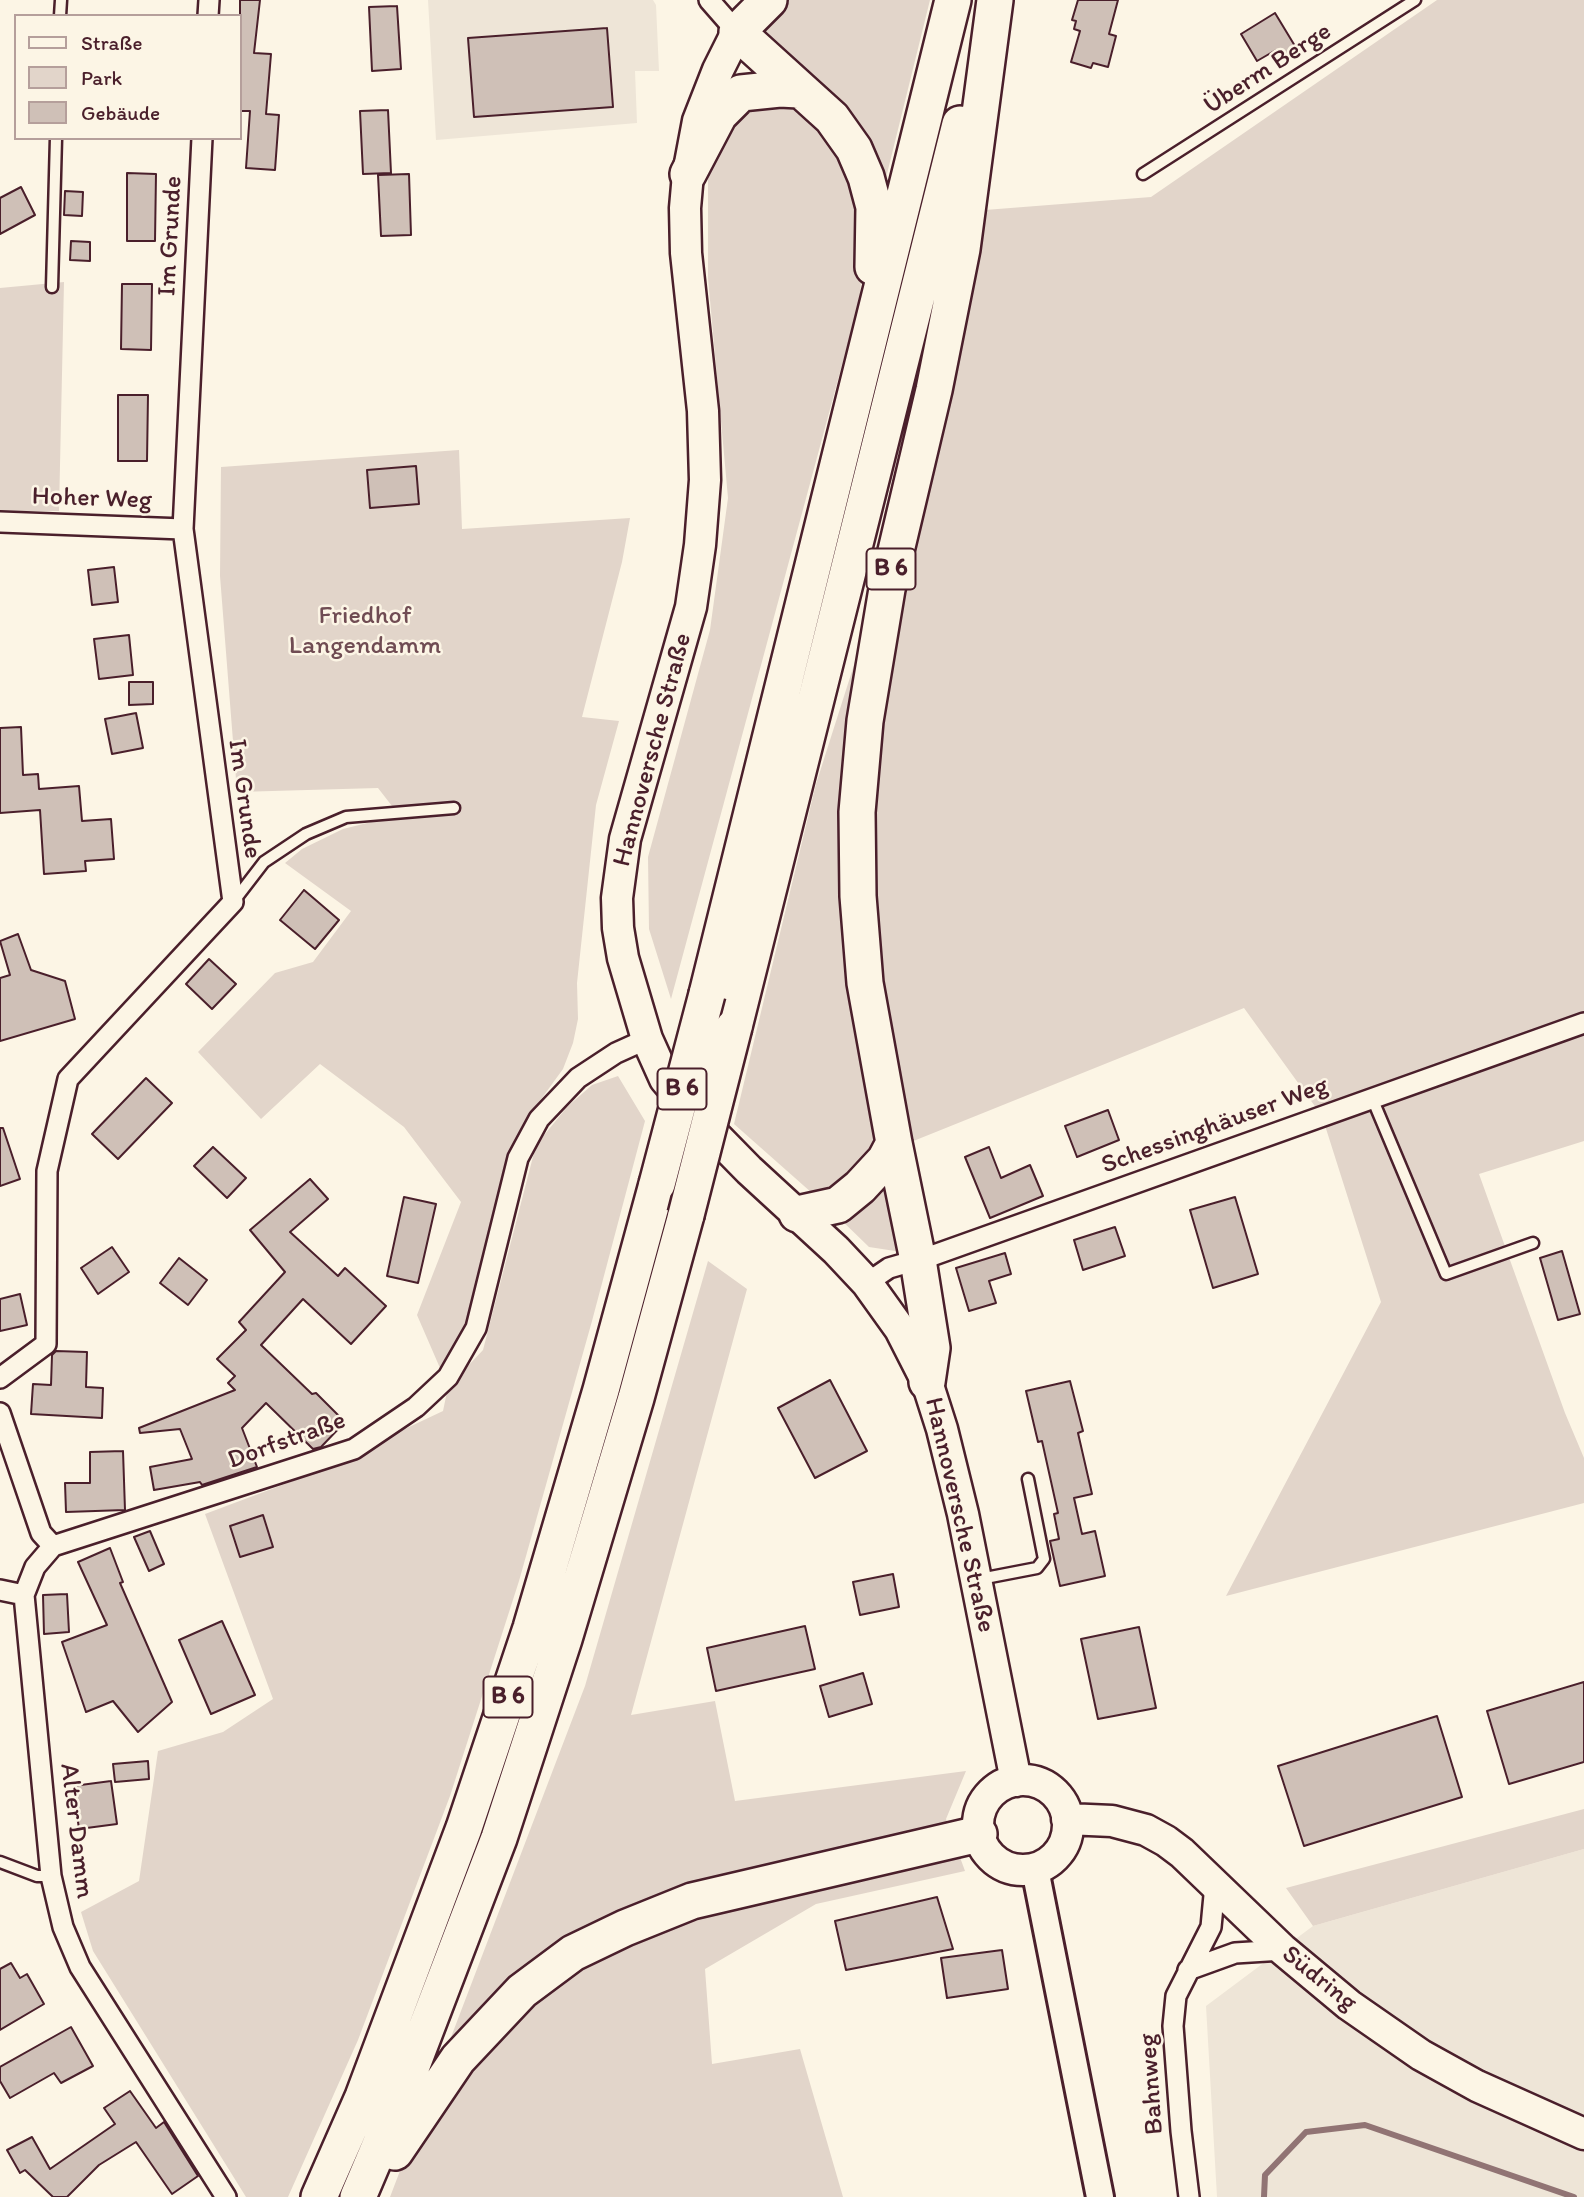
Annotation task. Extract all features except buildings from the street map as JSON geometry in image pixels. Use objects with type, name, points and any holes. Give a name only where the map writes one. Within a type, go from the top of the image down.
[{"type":"highway","points":[[769,0],[737,32],[832,118],[854,149],[866,177],[874,207],[870,340]]},
{"type":"highway","name":"B 6","points":[[319,2197],[363,2097],[464,1828],[531,1628],[601,1390],[707,993],[953,0]]},
{"type":"highway","name":"B 6","points":[[358,2197],[395,2110],[499,1838],[564,1639],[636,1398],[686,1215],[993,0]]},
{"type":"highway","name":"B 6","points":[[927,1382],[932,1348],[918,1260],[865,983],[858,896],[857,812],[865,721],[887,589],[934,390],[962,249],[993,0]]},
{"type":"highway","points":[[688,174],[719,115],[741,93],[799,90]]},
{"type":"highway","points":[[797,1214],[838,1205],[877,1169],[894,1143]]},
{"type":"highway","points":[[368,2197],[409,2129],[458,2059],[522,1992],[573,1953],[692,1901],[979,1834]]},
{"type":"main road","name":"Hannoversche Straße","points":[[737,32],[718,70],[698,121],[685,208],[703,411],[705,480],[700,545],[691,607],[625,839],[617,898],[618,928],[623,958],[647,1039],[665,1079],[697,1117],[867,1283],[900,1329],[927,1382],[945,1441],[1016,1781]]},
{"type":"main road","points":[[1016,1781],[1031,1781],[1055,1794],[1067,1819],[1067,1833],[1056,1856],[1035,1869],[1018,1870],[991,1858],[982,1846],[979,1834],[978,1817],[983,1804],[1003,1785],[1016,1781]]},
{"type":"main road","name":"Südring","points":[[1067,1819],[1112,1821],[1146,1830],[1182,1853],[1283,1950],[1349,2005],[1421,2055],[1477,2086],[1584,2134]]},
{"type":"street","points":[[709,0],[737,32]]},
{"type":"street","name":"Im Grunde","points":[[202,140],[183,529],[233,902]]},
{"type":"street","name":"Hoher Weg","points":[[0,522],[183,529]]},
{"type":"street","points":[[0,1378],[46,1344],[47,1171],[68,1079],[233,902]]},
{"type":"street","name":"Schessinghäuser Weg","points":[[867,1283],[889,1268],[1584,1023]]},
{"type":"street","name":"Dorfstraße","points":[[53,1546],[354,1449],[416,1407],[448,1377],[477,1328],[518,1158],[539,1119],[578,1078],[616,1053],[647,1039]]},
{"type":"street","points":[[0,1413],[41,1533],[53,1546],[35,1567],[24,1595],[0,1590]]},
{"type":"street","name":"Alter Damm","points":[[24,1595],[51,1876],[64,1927],[80,1967],[226,2197]]},
{"type":"street","points":[[1035,1869],[1100,2197]]},
{"type":"street","name":"Bahnweg","points":[[1189,2197],[1173,2026],[1176,1996],[1211,1927],[1215,1885]]},
{"type":"street","points":[[1188,1970],[1235,1953],[1283,1950]]},
{"type":"lane","name":"Überm Berge","points":[[1143,174],[1415,0]]},
{"type":"lane","points":[[52,287],[56,140]]},
{"type":"lane","points":[[233,902],[264,862],[306,834],[346,817],[454,807]]},
{"type":"lane","points":[[1372,1097],[1446,1274],[1533,1243]]},
{"type":"lane","points":[[976,1580],[1037,1568],[1044,1559],[1028,1479]]},
{"type":"lane","points":[[0,1862],[37,1876],[51,1876]]},
{"type":"shaded area","points":[[428,0],[653,0],[656,5],[659,71],[635,71],[637,123],[436,140]]},
{"type":"shaded area","points":[[1584,1849],[1584,2197],[1217,2197],[1206,2006],[1313,1926]]},
{"type":"green space","points":[[787,0],[930,0],[885,182],[757,26]]},
{"type":"green space","points":[[1437,0],[1584,0],[1584,1141],[1479,1174],[1565,1413],[1584,1458],[1584,1503],[1226,1596],[1381,1302],[1322,1116],[1244,1008],[906,1144],[828,1189],[812,1193],[734,1124],[816,784],[972,295],[985,210],[1151,197]]},
{"type":"green space","points":[[760,98],[804,107],[848,161],[865,213],[860,298],[671,999],[649,929],[648,857],[710,630],[728,498],[708,278],[708,172],[727,119]]},
{"type":"green space","points":[[64,282],[59,511],[0,511],[0,288]]},
{"type":"green space","name":"Friedhof Langendamm","points":[[459,450],[462,529],[630,518],[622,562],[582,717],[619,721],[596,805],[577,983],[578,1019],[573,1043],[563,1069],[531,1113],[510,1149],[466,1323],[440,1368],[417,1315],[461,1202],[404,1127],[320,1064],[261,1119],[198,1052],[275,973],[313,962],[351,911],[285,863],[302,849],[343,829],[399,815],[378,788],[237,792],[220,576],[221,467]]},
{"type":"green space","points":[[618,1076],[645,1121],[519,1581],[450,1796],[358,2040],[288,2197],[246,2197],[93,1951],[81,1912],[139,1881],[158,1751],[223,1732],[273,1699],[205,1514],[301,1478],[443,1411],[448,1387],[483,1350],[536,1145],[567,1107],[592,1085]]},
{"type":"green space","points":[[888,1171],[904,1249],[895,1251],[869,1247],[835,1214]]},
{"type":"green space","points":[[708,1261],[747,1289],[631,1715],[715,1701],[735,1801],[966,1771],[946,1819],[965,1871],[816,1904],[705,1969],[712,2064],[800,2049],[843,2197],[390,2197],[585,1686]]},
{"type":"green space","points":[[1584,1809],[1584,1849],[1313,1926],[1286,1888]]},
{"type":"waterway","points":[[1264,2197],[1265,2175],[1306,2132],[1365,2125],[1574,2197]]}]
